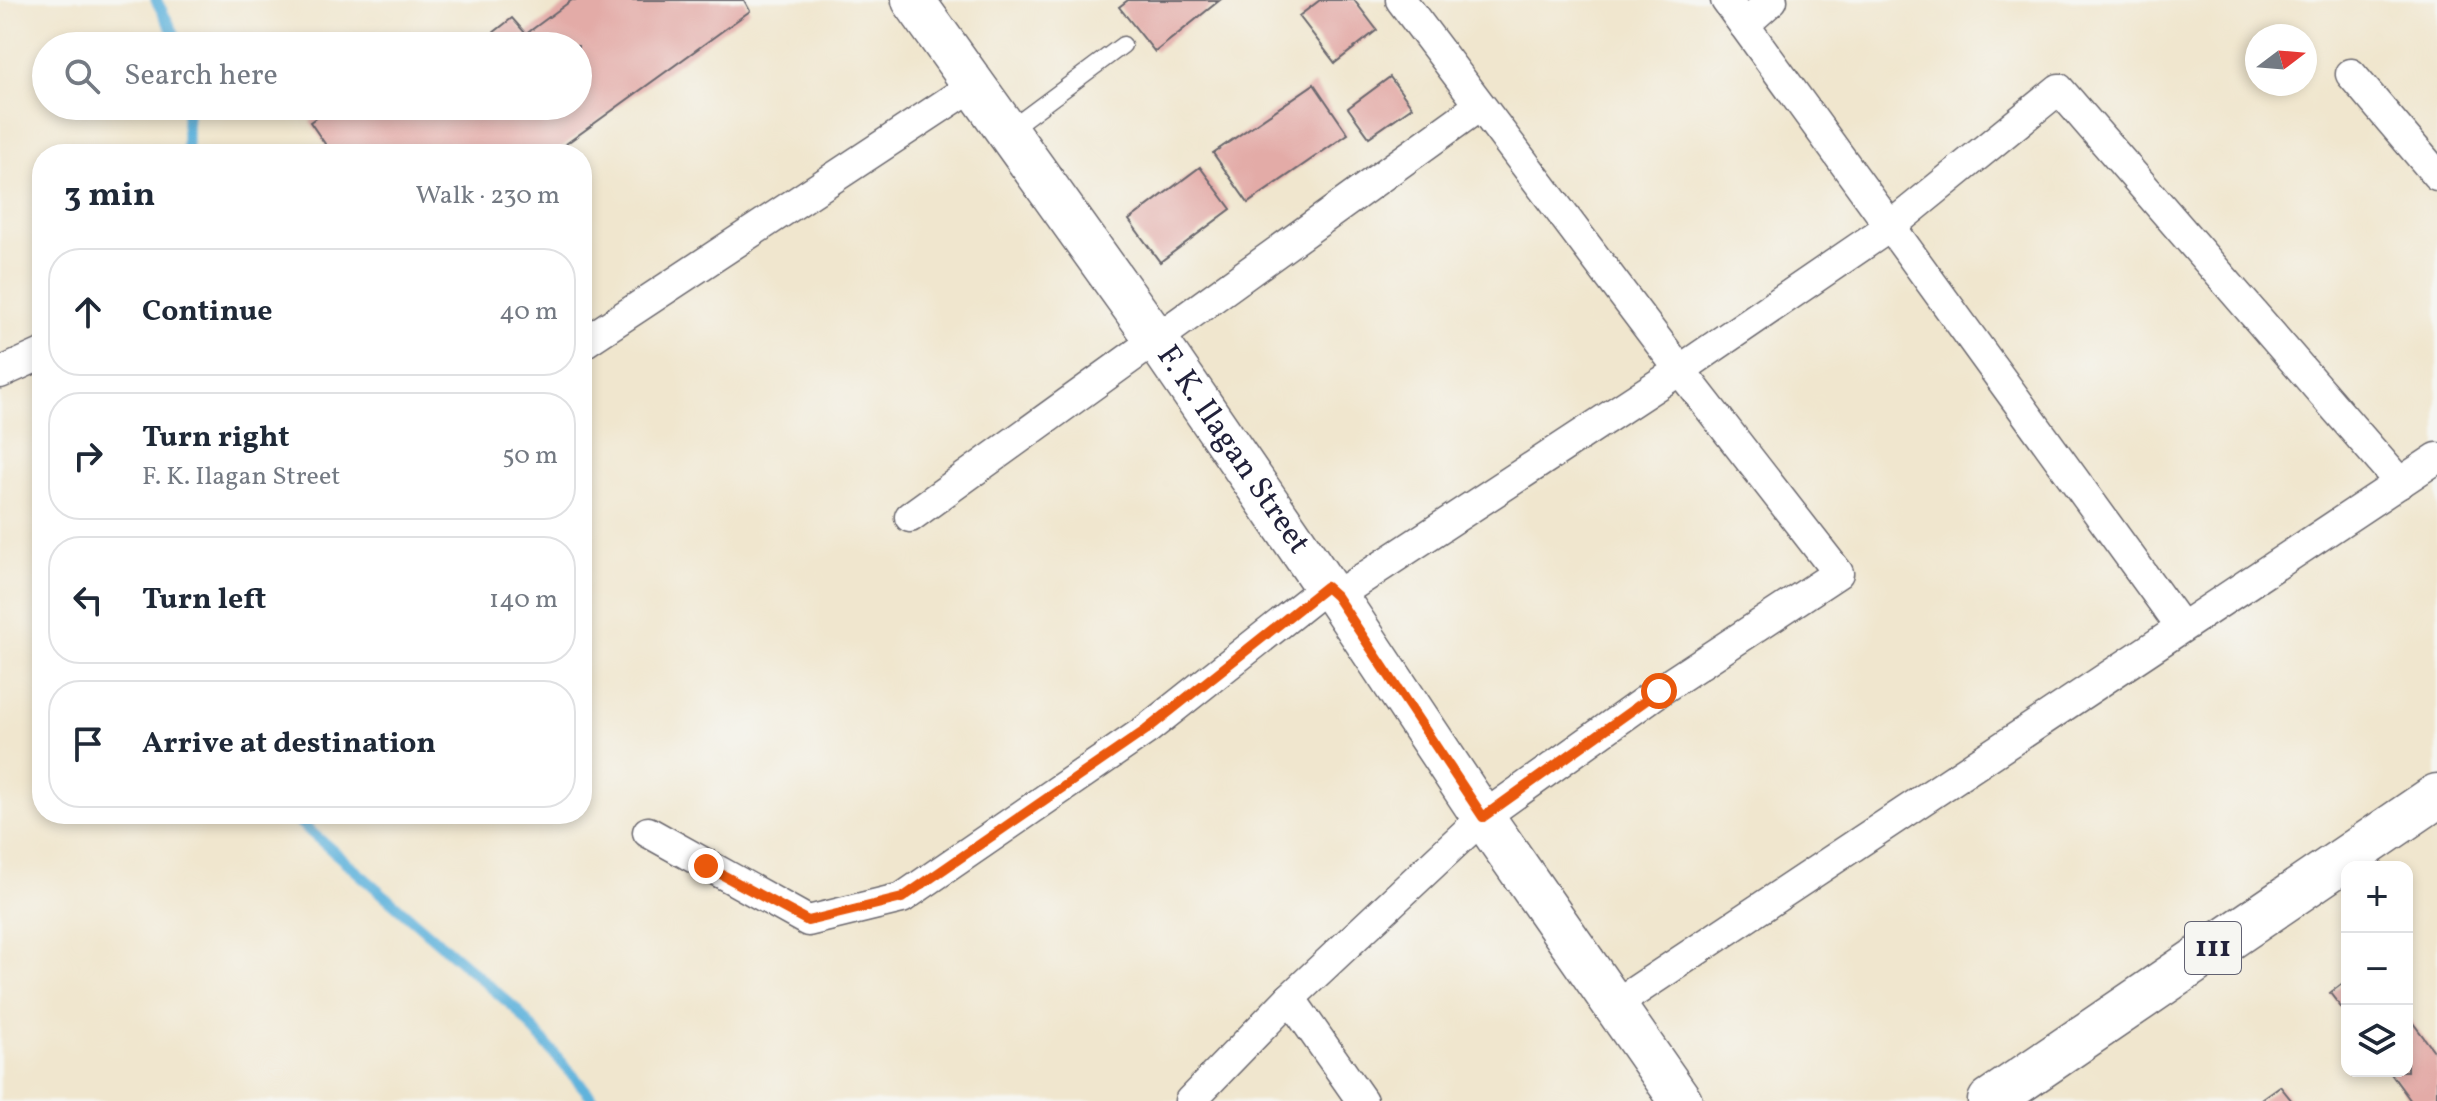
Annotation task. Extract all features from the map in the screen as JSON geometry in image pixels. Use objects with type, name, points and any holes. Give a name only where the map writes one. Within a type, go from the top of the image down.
[{"type":"main road","name":"111","points":[[1990,1101],[2437,796]]},
{"type":"street","name":"F. K. Ilagan Street","points":[[913,0],[1156,339],[1681,1101]]},
{"type":"street","points":[[1190,1101],[1290,998],[1483,817],[1659,691],[1838,573],[1680,370],[1401,0]]},
{"type":"street","points":[[1726,0],[2181,627]]},
{"type":"street","points":[[1744,25],[1772,0]]},
{"type":"street","points":[[2351,74],[2437,175]]},
{"type":"street","points":[[592,337],[974,85]]},
{"type":"street","points":[[648,832],[808,921],[902,898],[1146,730],[1331,592],[1680,370],[1892,225],[2059,89],[2400,483]]},
{"type":"street","points":[[910,517],[1479,106]]},
{"type":"street","points":[[0,373],[32,359]]},
{"type":"street","points":[[1613,1006],[2437,458]]},
{"type":"street","points":[[1290,998],[1362,1101]]},
{"type":"lane","points":[[1007,131],[1123,45]]},
{"type":"building","points":[[572,0],[744,0],[750,11],[566,144],[325,144],[310,122],[592,120],[592,32],[529,32]]},
{"type":"building","points":[[1128,0],[1220,0],[1155,52],[1119,7]]},
{"type":"building","points":[[1320,0],[1354,0],[1377,30],[1335,63],[1299,16]]},
{"type":"building","points":[[512,18],[524,32],[494,32]]},
{"type":"building","points":[[1390,77],[1412,107],[1369,137],[1348,108]]},
{"type":"building","points":[[1314,84],[1348,134],[1248,203],[1213,153]]},
{"type":"building","points":[[1200,167],[1231,209],[1160,262],[1129,220]]},
{"type":"building","points":[[2341,985],[2341,1007],[2330,993]]},
{"type":"building","points":[[2413,1023],[2437,1055],[2437,1101],[2411,1101],[2393,1077],[2413,1077]]},
{"type":"building","points":[[2280,1086],[2292,1101],[2259,1101]]},
{"type":"waterway","points":[[156,0],[173,32]]},
{"type":"waterway","points":[[187,120],[187,144]]},
{"type":"waterway","points":[[302,824],[516,1009],[595,1101]]},
{"type":"route","points":[[706,866],[808,921],[902,898],[1146,730],[1326,587],[1336,596],[1483,817],[1659,691]]}]
